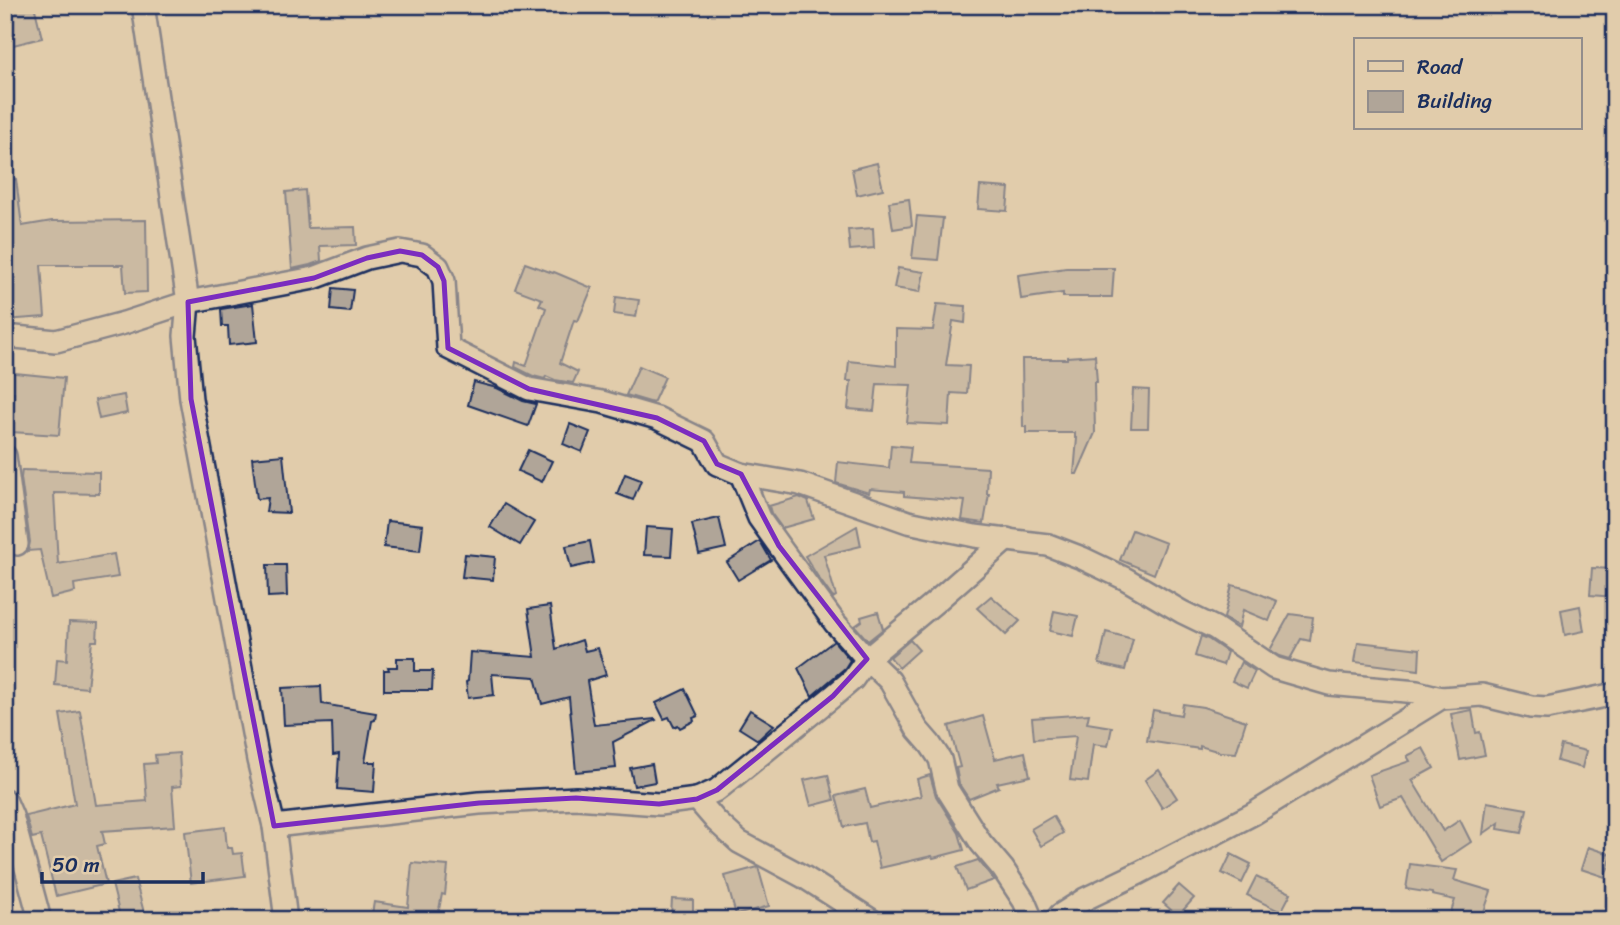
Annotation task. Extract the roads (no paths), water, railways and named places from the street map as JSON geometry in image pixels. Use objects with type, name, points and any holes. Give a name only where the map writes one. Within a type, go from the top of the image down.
[{"type":"street","points":[[143,5],[188,302],[185,336],[191,399],[258,760],[274,826],[286,920]]},
{"type":"street","points":[[5,336],[56,341],[188,302],[314,278],[367,258],[400,251],[422,255],[438,267],[443,281],[448,348],[529,389],[602,402],[657,418],[704,441],[717,464],[741,474],[800,484],[908,522],[975,536],[1048,545],[1126,579],[1215,628],[1274,668],[1329,684],[1418,692],[1441,698],[1482,695],[1531,707],[1547,708],[1615,694]]},
{"type":"street","points":[[5,456],[16,544]]},
{"type":"street","points":[[741,474],[759,518],[779,547],[835,623],[890,681],[917,729],[940,759],[947,789],[981,843],[1003,869],[1024,901],[1032,920]]},
{"type":"street","points":[[274,826],[479,803],[576,798],[659,804],[697,799],[717,790],[833,696],[853,679],[867,659],[1007,539]]},
{"type":"street","points":[[1056,920],[1085,899],[1253,814],[1441,698]]},
{"type":"street","points":[[697,799],[739,842],[804,877],[871,920]]},
{"type":"street","points":[[5,800],[12,816],[40,920]]}]
